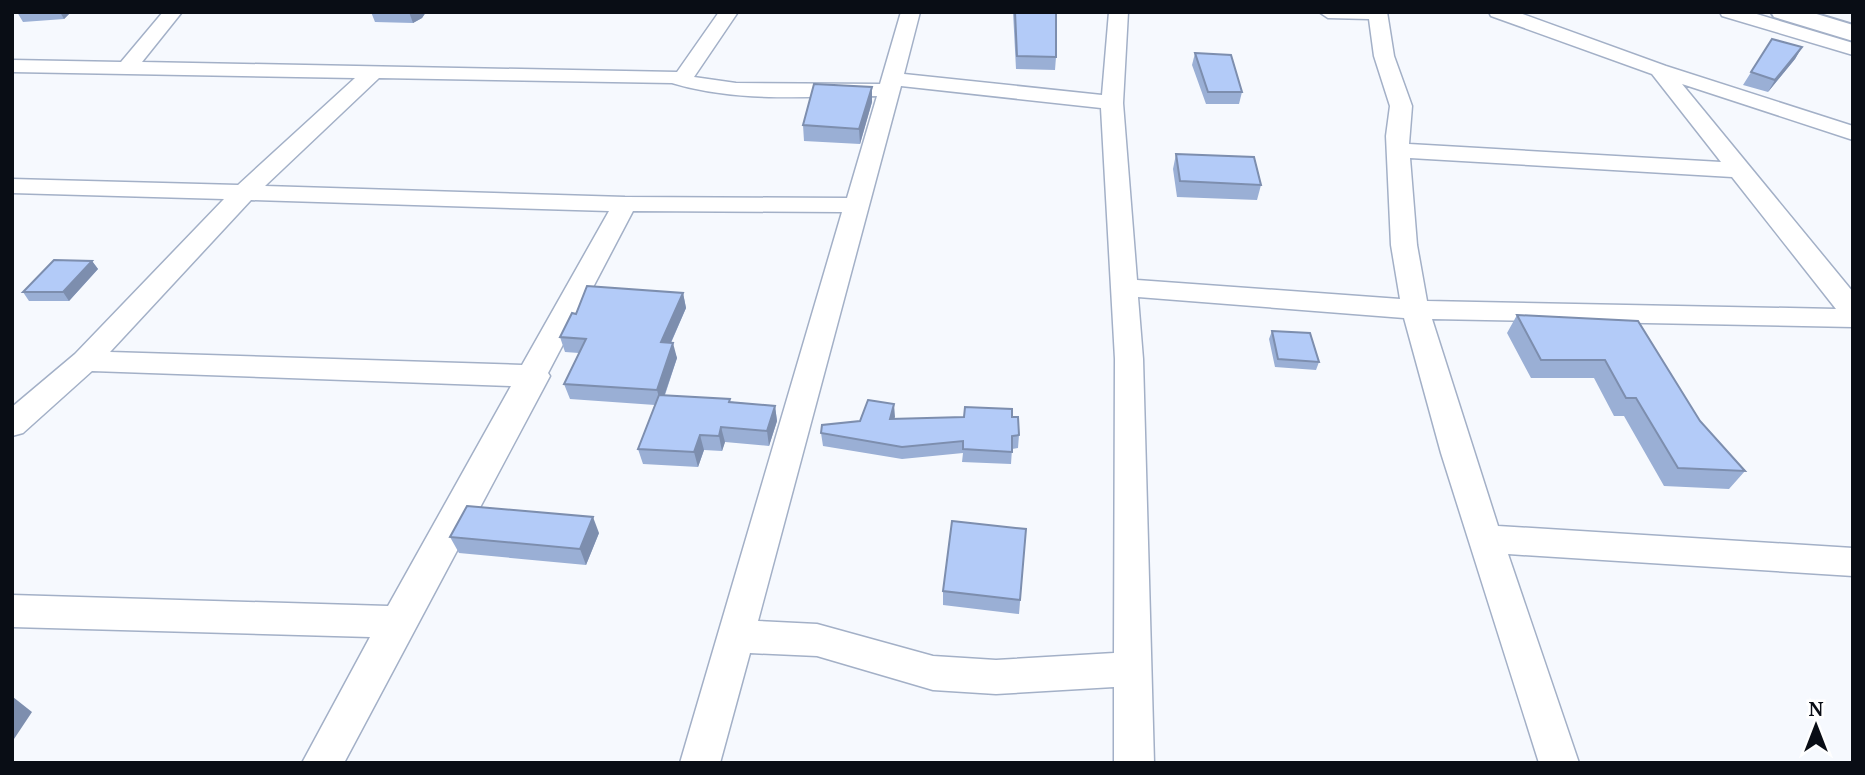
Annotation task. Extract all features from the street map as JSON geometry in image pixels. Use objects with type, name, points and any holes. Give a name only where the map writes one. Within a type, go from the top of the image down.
[{"type":"main road","points":[[1783,12],[1853,33]]},
{"type":"street","points":[[128,66],[173,12]]},
{"type":"street","points":[[682,78],[729,12]]},
{"type":"street","points":[[700,763],[911,12]]},
{"type":"street","points":[[1119,12],[1112,103],[1129,359],[1133,763]]},
{"type":"street","points":[[1328,12],[1377,13],[1384,56],[1400,98],[1396,136],[1404,245],[1415,308],[1457,453],[1559,763]]},
{"type":"street","points":[[1497,12],[1659,70],[1853,133]]},
{"type":"street","points":[[1729,12],[1853,49]]},
{"type":"street","points":[[12,66],[682,78],[700,85],[736,89],[890,84],[1112,103]]},
{"type":"street","points":[[1659,70],[1853,311]]},
{"type":"street","points":[[12,425],[85,361],[244,193],[318,121],[376,71]]},
{"type":"street","points":[[1399,150],[1739,170]]},
{"type":"street","points":[[12,186],[625,204],[857,205]]},
{"type":"street","points":[[321,763],[535,376],[625,204]]},
{"type":"street","points":[[1123,287],[1211,297],[1415,308],[1853,318]]},
{"type":"street","points":[[85,361],[206,368],[535,376]]},
{"type":"street","points":[[1487,539],[1853,562]]},
{"type":"street","points":[[12,611],[397,622]]},
{"type":"street","points":[[737,636],[817,640],[933,673],[996,677],[1130,669]]},
{"type":"building","points":[[1015,12],[1056,12],[1056,57],[1017,56]]},
{"type":"building","points":[[1772,39],[1802,47],[1775,80],[1751,72]]},
{"type":"building","points":[[1195,53],[1231,55],[1242,92],[1208,92]]},
{"type":"building","points":[[814,84],[872,87],[859,129],[803,125]]},
{"type":"building","points":[[1176,154],[1254,157],[1261,185],[1180,181]]},
{"type":"building","points":[[54,260],[92,261],[63,292],[23,292]]},
{"type":"building","points":[[587,286],[683,293],[661,342],[673,343],[657,390],[564,384],[586,339],[560,337],[572,313],[576,314]]},
{"type":"building","points":[[1517,315],[1638,321],[1700,421],[1745,471],[1678,468],[1636,398],[1626,398],[1605,360],[1541,360]]},
{"type":"building","points":[[1272,331],[1310,333],[1319,362],[1278,359]]},
{"type":"building","points":[[659,395],[730,399],[729,402],[775,406],[767,431],[721,427],[719,436],[700,435],[694,452],[638,449]]},
{"type":"building","points":[[868,400],[894,404],[890,419],[964,417],[965,407],[1012,409],[1012,417],[1018,417],[1019,435],[1012,436],[1012,452],[963,449],[963,441],[902,447],[821,433],[822,425],[860,421]]},
{"type":"building","points":[[467,506],[593,517],[580,549],[450,537]]},
{"type":"building","points":[[952,521],[1026,529],[1020,600],[943,591]]}]
